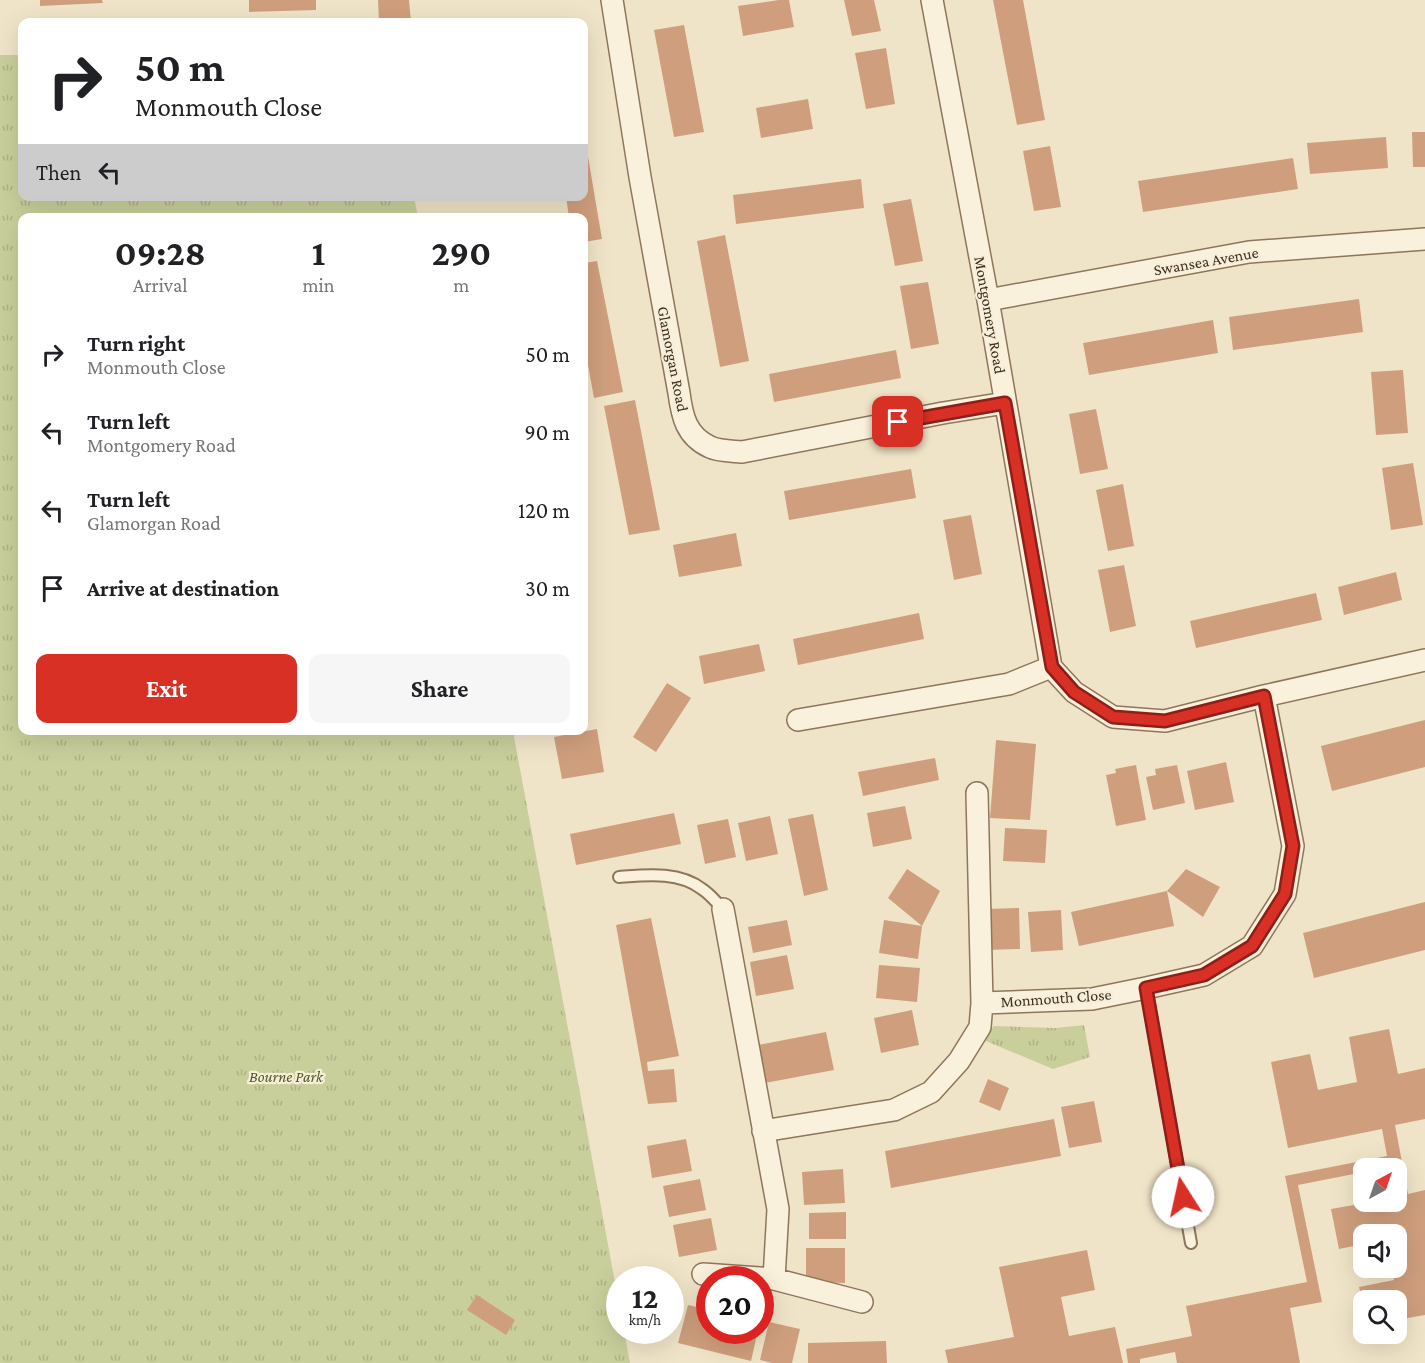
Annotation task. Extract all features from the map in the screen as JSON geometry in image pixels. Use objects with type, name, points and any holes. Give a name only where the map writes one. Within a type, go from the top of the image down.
[{"type":"street","name":"Glamorgan Road","points":[[612,0],[639,177],[680,393],[682,415],[691,434],[711,448],[742,452],[1005,403]]},
{"type":"street","name":"Montgomery Road","points":[[932,0],[988,300],[1052,667]]},
{"type":"street","name":"Swansea Avenue","points":[[988,300],[1250,252],[1425,239]]},
{"type":"street","points":[[798,720],[1009,684],[1052,667],[1074,692],[1113,717],[1165,721],[1425,660]]},
{"type":"street","name":"Monmouth Close","points":[[982,1003],[1092,999],[1146,988],[1204,975],[1252,946],[1285,894],[1293,846],[1264,696]]},
{"type":"street","name":"Monmouth Close","points":[[763,1131],[894,1110],[931,1092],[959,1061],[980,1028],[982,1003],[977,793]]},
{"type":"street","points":[[723,909],[778,1209],[774,1279],[861,1302]]},
{"type":"lane","points":[[619,877],[659,875],[687,880],[703,889],[723,909]]},
{"type":"lane","points":[[1146,988],[1191,1243]]},
{"type":"green space","name":"Bourne Park","points":[[0,55],[18,55],[18,201],[415,201],[417,213],[18,213],[18,735],[514,735],[612,1266],[606,1266],[606,1344],[626,1344],[630,1363],[0,1363]]},
{"type":"green space","points":[[1084,1025],[1090,1057],[1053,1069],[981,1039],[994,1026],[1056,1028]]},
{"type":"building","points":[[40,0],[102,0],[103,3],[40,6]]},
{"type":"building","points":[[249,0],[316,0],[316,10],[249,12]]},
{"type":"building","points":[[378,0],[409,0],[411,18],[379,18]]},
{"type":"building","points":[[789,0],[794,27],[743,36],[738,6]]},
{"type":"building","points":[[844,0],[874,0],[881,31],[852,36]]},
{"type":"building","points":[[993,0],[1023,0],[1045,120],[1017,125]]},
{"type":"building","points":[[684,25],[704,132],[674,137],[654,30]]},
{"type":"building","points":[[886,48],[895,104],[866,109],[855,53]]},
{"type":"building","points":[[808,99],[813,129],[761,138],[756,108]]},
{"type":"building","points":[[1412,132],[1425,132],[1425,167],[1413,167]]},
{"type":"building","points":[[1386,137],[1388,168],[1310,174],[1307,143]]},
{"type":"building","points":[[1050,146],[1061,207],[1034,211],[1023,151]]},
{"type":"building","points":[[588,157],[602,239],[588,241],[588,213],[568,213],[567,201],[588,201]]},
{"type":"building","points":[[1293,158],[1298,189],[1143,212],[1138,181]]},
{"type":"building","points":[[861,179],[864,208],[736,224],[733,195]]},
{"type":"building","points":[[911,199],[923,261],[895,266],[883,204]]},
{"type":"building","points":[[725,235],[749,361],[720,367],[697,241]]},
{"type":"building","points":[[597,261],[623,392],[594,398],[588,365],[588,262]]},
{"type":"building","points":[[928,282],[939,344],[911,349],[900,286]]},
{"type":"building","points":[[1359,299],[1363,332],[1233,350],[1229,317]]},
{"type":"building","points":[[1213,320],[1218,353],[1089,375],[1083,343]]},
{"type":"building","points":[[896,350],[901,378],[774,402],[769,374]]},
{"type":"building","points":[[1403,370],[1408,433],[1376,435],[1371,372]]},
{"type":"building","points":[[635,400],[660,530],[629,535],[604,406]]},
{"type":"building","points":[[1096,409],[1108,469],[1080,474],[1069,414]]},
{"type":"building","points":[[1413,463],[1423,525],[1391,530],[1382,468]]},
{"type":"building","points":[[911,469],[916,498],[789,520],[784,491]]},
{"type":"building","points":[[1123,484],[1134,546],[1108,551],[1096,490]]},
{"type":"building","points":[[971,515],[982,574],[954,580],[943,520]]},
{"type":"building","points":[[736,533],[742,566],[679,577],[673,545]]},
{"type":"building","points":[[1124,565],[1136,626],[1110,632],[1098,570]]},
{"type":"building","points":[[1396,572],[1402,600],[1344,615],[1338,587]]},
{"type":"building","points":[[1316,593],[1322,620],[1196,648],[1190,621]]},
{"type":"building","points":[[919,613],[924,639],[798,665],[793,639]]},
{"type":"building","points":[[759,644],[765,671],[704,684],[699,656]]},
{"type":"building","points":[[667,683],[691,698],[656,752],[633,737]]},
{"type":"building","points":[[1425,720],[1425,767],[1332,791],[1321,746]]},
{"type":"building","points":[[597,729],[604,772],[562,779],[554,737],[588,735],[588,731]]},
{"type":"building","points":[[996,740],[1036,744],[1030,820],[990,818]]},
{"type":"building","points":[[935,758],[939,780],[863,796],[858,772]]},
{"type":"building","points":[[1226,762],[1234,802],[1195,810],[1187,771]]},
{"type":"building","points":[[1136,765],[1146,820],[1116,826],[1106,775],[1116,773],[1115,769]]},
{"type":"building","points":[[1177,765],[1185,803],[1153,810],[1146,777],[1156,775],[1155,769]]},
{"type":"building","points":[[905,806],[912,839],[873,847],[867,813]]},
{"type":"building","points":[[674,813],[681,844],[576,865],[570,834]]},
{"type":"building","points":[[813,814],[828,890],[804,896],[788,819]]},
{"type":"building","points":[[770,816],[778,854],[746,861],[738,823]]},
{"type":"building","points":[[728,819],[736,857],[705,864],[697,825]]},
{"type":"building","points":[[1005,828],[1047,830],[1045,863],[1003,861]]},
{"type":"building","points":[[907,869],[940,891],[922,926],[888,898]]},
{"type":"building","points":[[1186,869],[1220,887],[1203,917],[1167,891]]},
{"type":"building","points":[[1167,891],[1174,926],[1079,946],[1071,912]]},
{"type":"building","points":[[1425,902],[1425,950],[1314,978],[1303,933]]},
{"type":"building","points":[[1019,908],[1020,949],[986,950],[985,909]]},
{"type":"building","points":[[1061,910],[1063,950],[1031,952],[1028,912]]},
{"type":"building","points":[[651,918],[679,1056],[647,1062],[648,1071],[674,1069],[677,1102],[648,1104],[616,925]]},
{"type":"building","points":[[787,920],[792,945],[753,953],[748,927]]},
{"type":"building","points":[[884,920],[922,926],[918,959],[879,953]]},
{"type":"building","points":[[787,955],[794,989],[756,996],[750,962]]},
{"type":"building","points":[[879,965],[920,968],[917,1002],[876,998]]},
{"type":"building","points":[[912,1010],[919,1045],[881,1053],[874,1018]]},
{"type":"building","points":[[1389,1029],[1398,1074],[1425,1068],[1425,1119],[1395,1125],[1401,1158],[1377,1158],[1387,1156],[1382,1129],[1288,1148],[1271,1062],[1310,1054],[1318,1090],[1357,1082],[1349,1037]]},
{"type":"building","points":[[826,1032],[834,1070],[765,1083],[758,1045]]},
{"type":"building","points":[[988,1079],[1009,1088],[1000,1111],[979,1102]]},
{"type":"building","points":[[1094,1101],[1102,1142],[1069,1148],[1061,1107]]},
{"type":"building","points":[[1054,1119],[1061,1156],[891,1188],[885,1151]]},
{"type":"building","points":[[686,1139],[692,1171],[652,1178],[647,1146]]},
{"type":"building","points":[[1353,1163],[1353,1174],[1298,1185],[1322,1302],[1290,1308],[1300,1363],[1177,1363],[1175,1352],[1140,1359],[1140,1363],[1128,1363],[1126,1349],[1192,1336],[1186,1306],[1307,1282],[1285,1176]]},
{"type":"building","points":[[843,1169],[845,1203],[804,1205],[802,1172]]},
{"type":"building","points":[[700,1179],[706,1210],[669,1217],[663,1186]]},
{"type":"building","points":[[1407,1189],[1408,1194],[1425,1190],[1425,1315],[1407,1318],[1407,1290],[1360,1290],[1359,1287],[1394,1280],[1394,1278],[1407,1278],[1407,1224],[1353,1224],[1353,1246],[1339,1249],[1331,1209],[1353,1205],[1353,1212],[1407,1212]]},
{"type":"building","points":[[846,1212],[846,1239],[809,1239],[809,1213]]},
{"type":"building","points":[[711,1218],[717,1250],[679,1257],[673,1225]]},
{"type":"building","points":[[806,1248],[845,1248],[845,1283],[806,1282]]},
{"type":"building","points":[[1087,1250],[1095,1290],[1061,1297],[1069,1336],[1115,1327],[1123,1363],[948,1363],[945,1350],[1014,1337],[999,1267]]},
{"type":"building","points":[[477,1295],[515,1320],[506,1335],[467,1310]]},
{"type":"building","points":[[688,1305],[696,1307],[696,1344],[755,1344],[751,1361],[682,1344],[684,1344],[684,1320]]},
{"type":"building","points":[[774,1323],[800,1329],[792,1363],[772,1363],[760,1360],[764,1344],[774,1344]]},
{"type":"building","points":[[886,1341],[887,1363],[808,1363],[808,1343]]},
{"type":"route","points":[[898,422],[1005,403],[1052,667],[1074,692],[1113,717],[1165,721],[1264,696],[1293,846],[1285,894],[1252,946],[1204,975],[1146,988],[1183,1197]]}]
